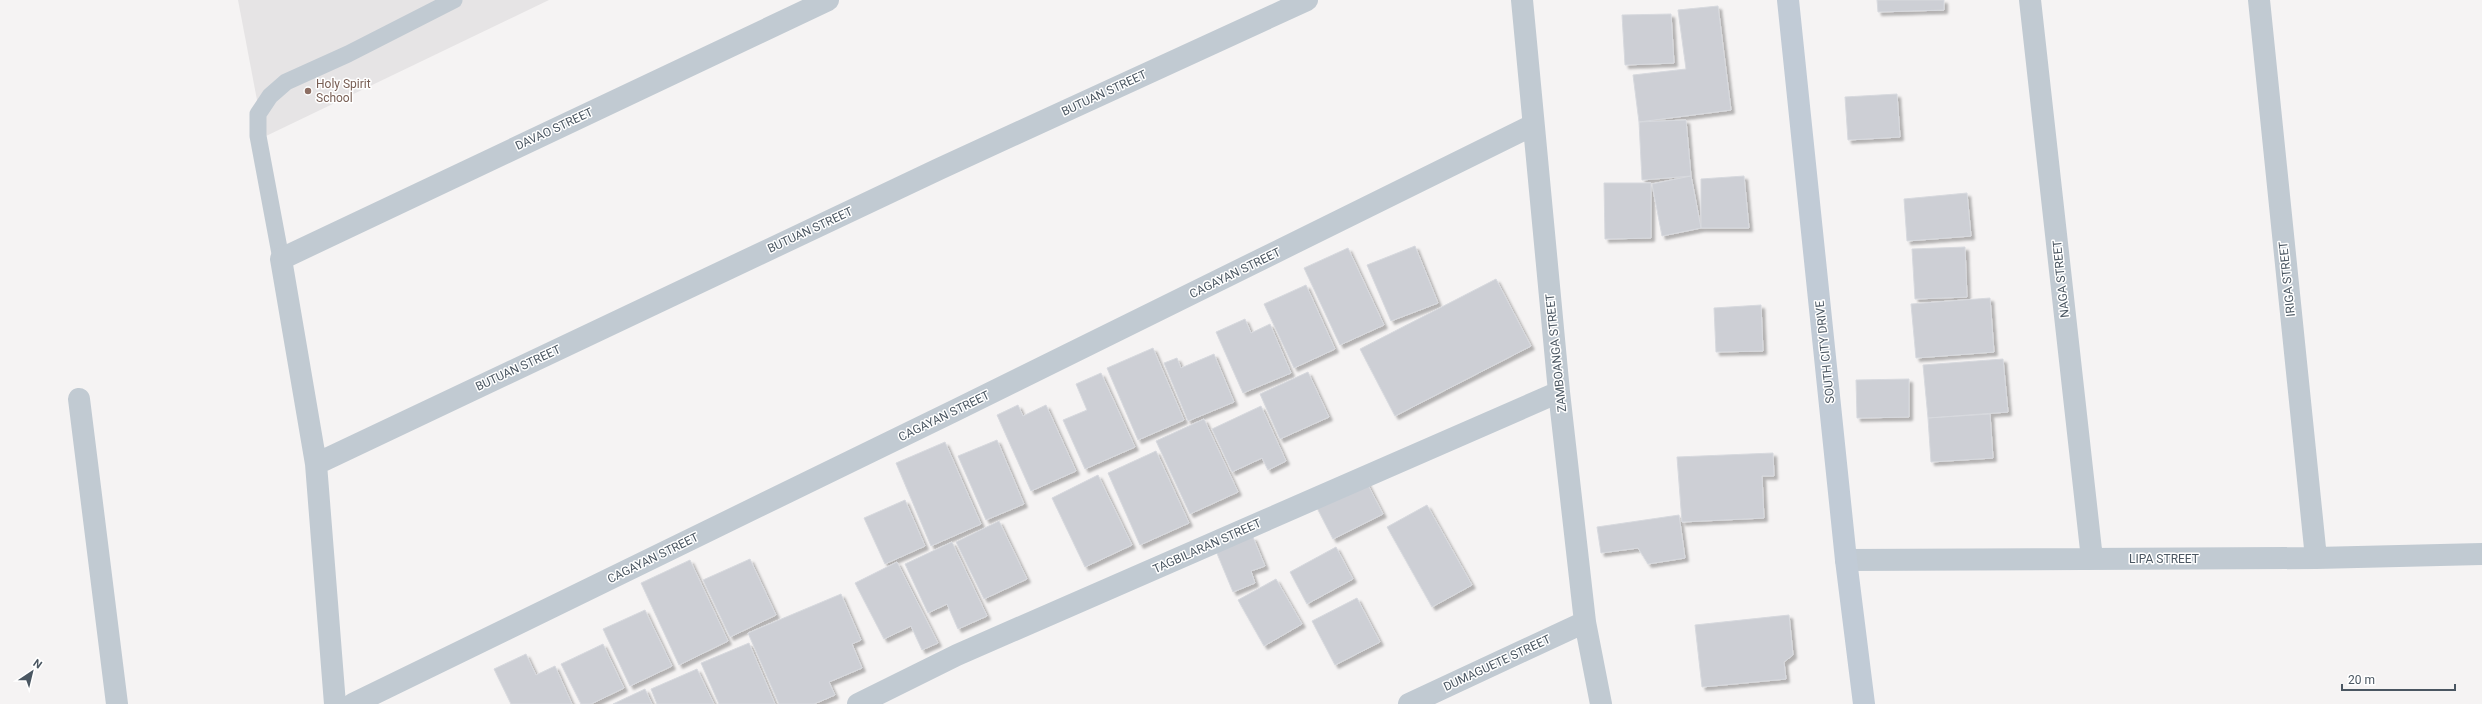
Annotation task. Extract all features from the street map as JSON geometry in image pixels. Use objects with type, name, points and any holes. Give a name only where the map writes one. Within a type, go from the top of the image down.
[{"type":"street","name":"DAVAO STREET","points":[[281,259],[828,0]]},
{"type":"street","name":"BUTUAN STREET","points":[[316,464],[932,172],[1307,0]]},
{"type":"street","name":"ZAMBOANGA STREET","points":[[1522,0],[1559,392],[1585,622],[1601,704]]},
{"type":"street","name":"SOUTH CITY DRIVE","points":[[1788,0],[1846,560],[1864,704]]},
{"type":"street","name":"NAGA STREET","points":[[2030,0],[2092,559]]},
{"type":"street","name":"IRIGA STREET","points":[[2259,0],[2316,558]]},
{"type":"street","name":"CAGAYAN STREET","points":[[354,704],[1533,126]]},
{"type":"street","points":[[281,259],[316,464],[335,704]]},
{"type":"street","name":"TAGBILARAN STREET","points":[[858,704],[957,655],[1559,392]]},
{"type":"street","points":[[79,399],[117,704]]},
{"type":"street","name":"LIPA STREET","points":[[1846,560],[2316,558],[2482,554]]},
{"type":"street","name":"DUMAGUETE STREET","points":[[1409,704],[1585,622]]},
{"type":"lane","points":[[281,259],[258,136],[258,114],[270,96],[286,82],[348,54],[454,0]]},
{"type":"shaded area","name":"Holy Spirit School","points":[[238,0],[549,0],[264,137]]},
{"type":"building","points":[[1877,0],[1944,0],[1944,10],[1878,12]]},
{"type":"building","points":[[1718,6],[1731,110],[1639,122],[1633,75],[1686,69],[1678,10]]},
{"type":"building","points":[[1671,14],[1674,63],[1625,65],[1622,15]]},
{"type":"building","points":[[1897,94],[1900,137],[1848,140],[1845,97]]},
{"type":"building","points":[[1686,120],[1691,176],[1642,180],[1639,122]]},
{"type":"building","points":[[1691,176],[1701,228],[1662,236],[1652,184]]},
{"type":"building","points":[[1744,176],[1749,228],[1701,228],[1701,179]]},
{"type":"building","points":[[1604,183],[1651,183],[1651,238],[1605,239]]},
{"type":"building","points":[[1967,193],[1971,236],[1907,241],[1904,199]]},
{"type":"building","points":[[1415,246],[1438,303],[1391,321],[1367,265]]},
{"type":"building","points":[[1965,247],[1967,297],[1915,299],[1912,249]]},
{"type":"building","points":[[1348,248],[1384,325],[1340,345],[1304,268]]},
{"type":"building","points":[[1496,279],[1531,346],[1395,416],[1360,349]]},
{"type":"building","points":[[1306,285],[1335,349],[1294,368],[1264,304]]},
{"type":"building","points":[[1990,298],[1994,352],[1916,358],[1911,304]]},
{"type":"building","points":[[1761,305],[1763,351],[1716,352],[1714,308]]},
{"type":"building","points":[[1245,319],[1251,333],[1270,324],[1291,373],[1243,393],[1216,332]]},
{"type":"building","points":[[1153,348],[1184,420],[1138,440],[1107,368]]},
{"type":"building","points":[[1214,354],[1234,402],[1188,421],[1164,363],[1177,358],[1181,368]]},
{"type":"building","points":[[2003,359],[2008,412],[1928,418],[1923,365]]},
{"type":"building","points":[[1308,372],[1329,417],[1280,439],[1260,394]]},
{"type":"building","points":[[1101,373],[1135,447],[1085,469],[1063,420],[1087,410],[1076,384]]},
{"type":"building","points":[[1909,379],[1909,417],[1857,418],[1856,380]]},
{"type":"building","points":[[1018,405],[1023,416],[1046,405],[1076,471],[1031,491],[997,415]]},
{"type":"building","points":[[1261,406],[1286,461],[1268,470],[1262,458],[1232,472],[1212,429]]},
{"type":"building","points":[[1990,414],[1993,458],[1931,462],[1928,418]]},
{"type":"building","points":[[1204,419],[1238,492],[1190,514],[1156,441]]},
{"type":"building","points":[[997,440],[1024,504],[986,520],[958,456]]},
{"type":"building","points":[[945,442],[981,524],[931,546],[896,463]]},
{"type":"building","points":[[1156,451],[1189,523],[1140,545],[1108,473]]},
{"type":"building","points":[[1773,453],[1774,476],[1762,476],[1764,518],[1682,522],[1677,457]]},
{"type":"building","points":[[1098,475],[1132,545],[1085,567],[1052,498]]},
{"type":"building","points":[[1366,481],[1383,514],[1333,539],[1316,506]]},
{"type":"building","points":[[905,500],[925,546],[885,564],[864,518]]},
{"type":"building","points":[[1427,505],[1472,585],[1432,607],[1387,527]]},
{"type":"building","points":[[1679,515],[1685,558],[1648,564],[1638,548],[1601,553],[1597,527]]},
{"type":"building","points":[[999,521],[1027,579],[984,599],[956,542]]},
{"type":"building","points":[[1253,537],[1265,566],[1251,571],[1255,583],[1233,592],[1216,551]]},
{"type":"building","points":[[952,542],[987,616],[958,629],[947,604],[928,613],[905,564]]},
{"type":"building","points":[[1336,547],[1353,579],[1307,604],[1290,572]]},
{"type":"building","points":[[750,559],[776,615],[730,637],[703,580]]},
{"type":"building","points":[[690,560],[728,641],[679,665],[641,583]]},
{"type":"building","points":[[897,562],[938,643],[922,650],[911,626],[884,639],[855,583]]},
{"type":"building","points":[[1276,579],[1302,624],[1264,646],[1238,600]]},
{"type":"building","points":[[841,594],[861,640],[852,644],[862,668],[829,682],[835,695],[814,704],[779,704],[748,633]]},
{"type":"building","points":[[1357,598],[1380,642],[1335,665],[1312,621]]},
{"type":"building","points":[[645,610],[672,666],[630,686],[603,629]]},
{"type":"building","points":[[1789,615],[1793,655],[1784,662],[1786,679],[1702,687],[1695,625]]},
{"type":"building","points":[[749,643],[775,704],[719,704],[701,663]]},
{"type":"building","points":[[603,644],[624,688],[591,704],[581,704],[561,664]]},
{"type":"building","points":[[526,654],[536,675],[555,666],[572,704],[511,704],[494,669]]},
{"type":"building","points":[[697,669],[714,704],[657,704],[651,689]]},
{"type":"building","points":[[645,689],[652,704],[613,704]]},
{"type":"place","name":"Holy Spirit School","points":[[308,91]]}]
